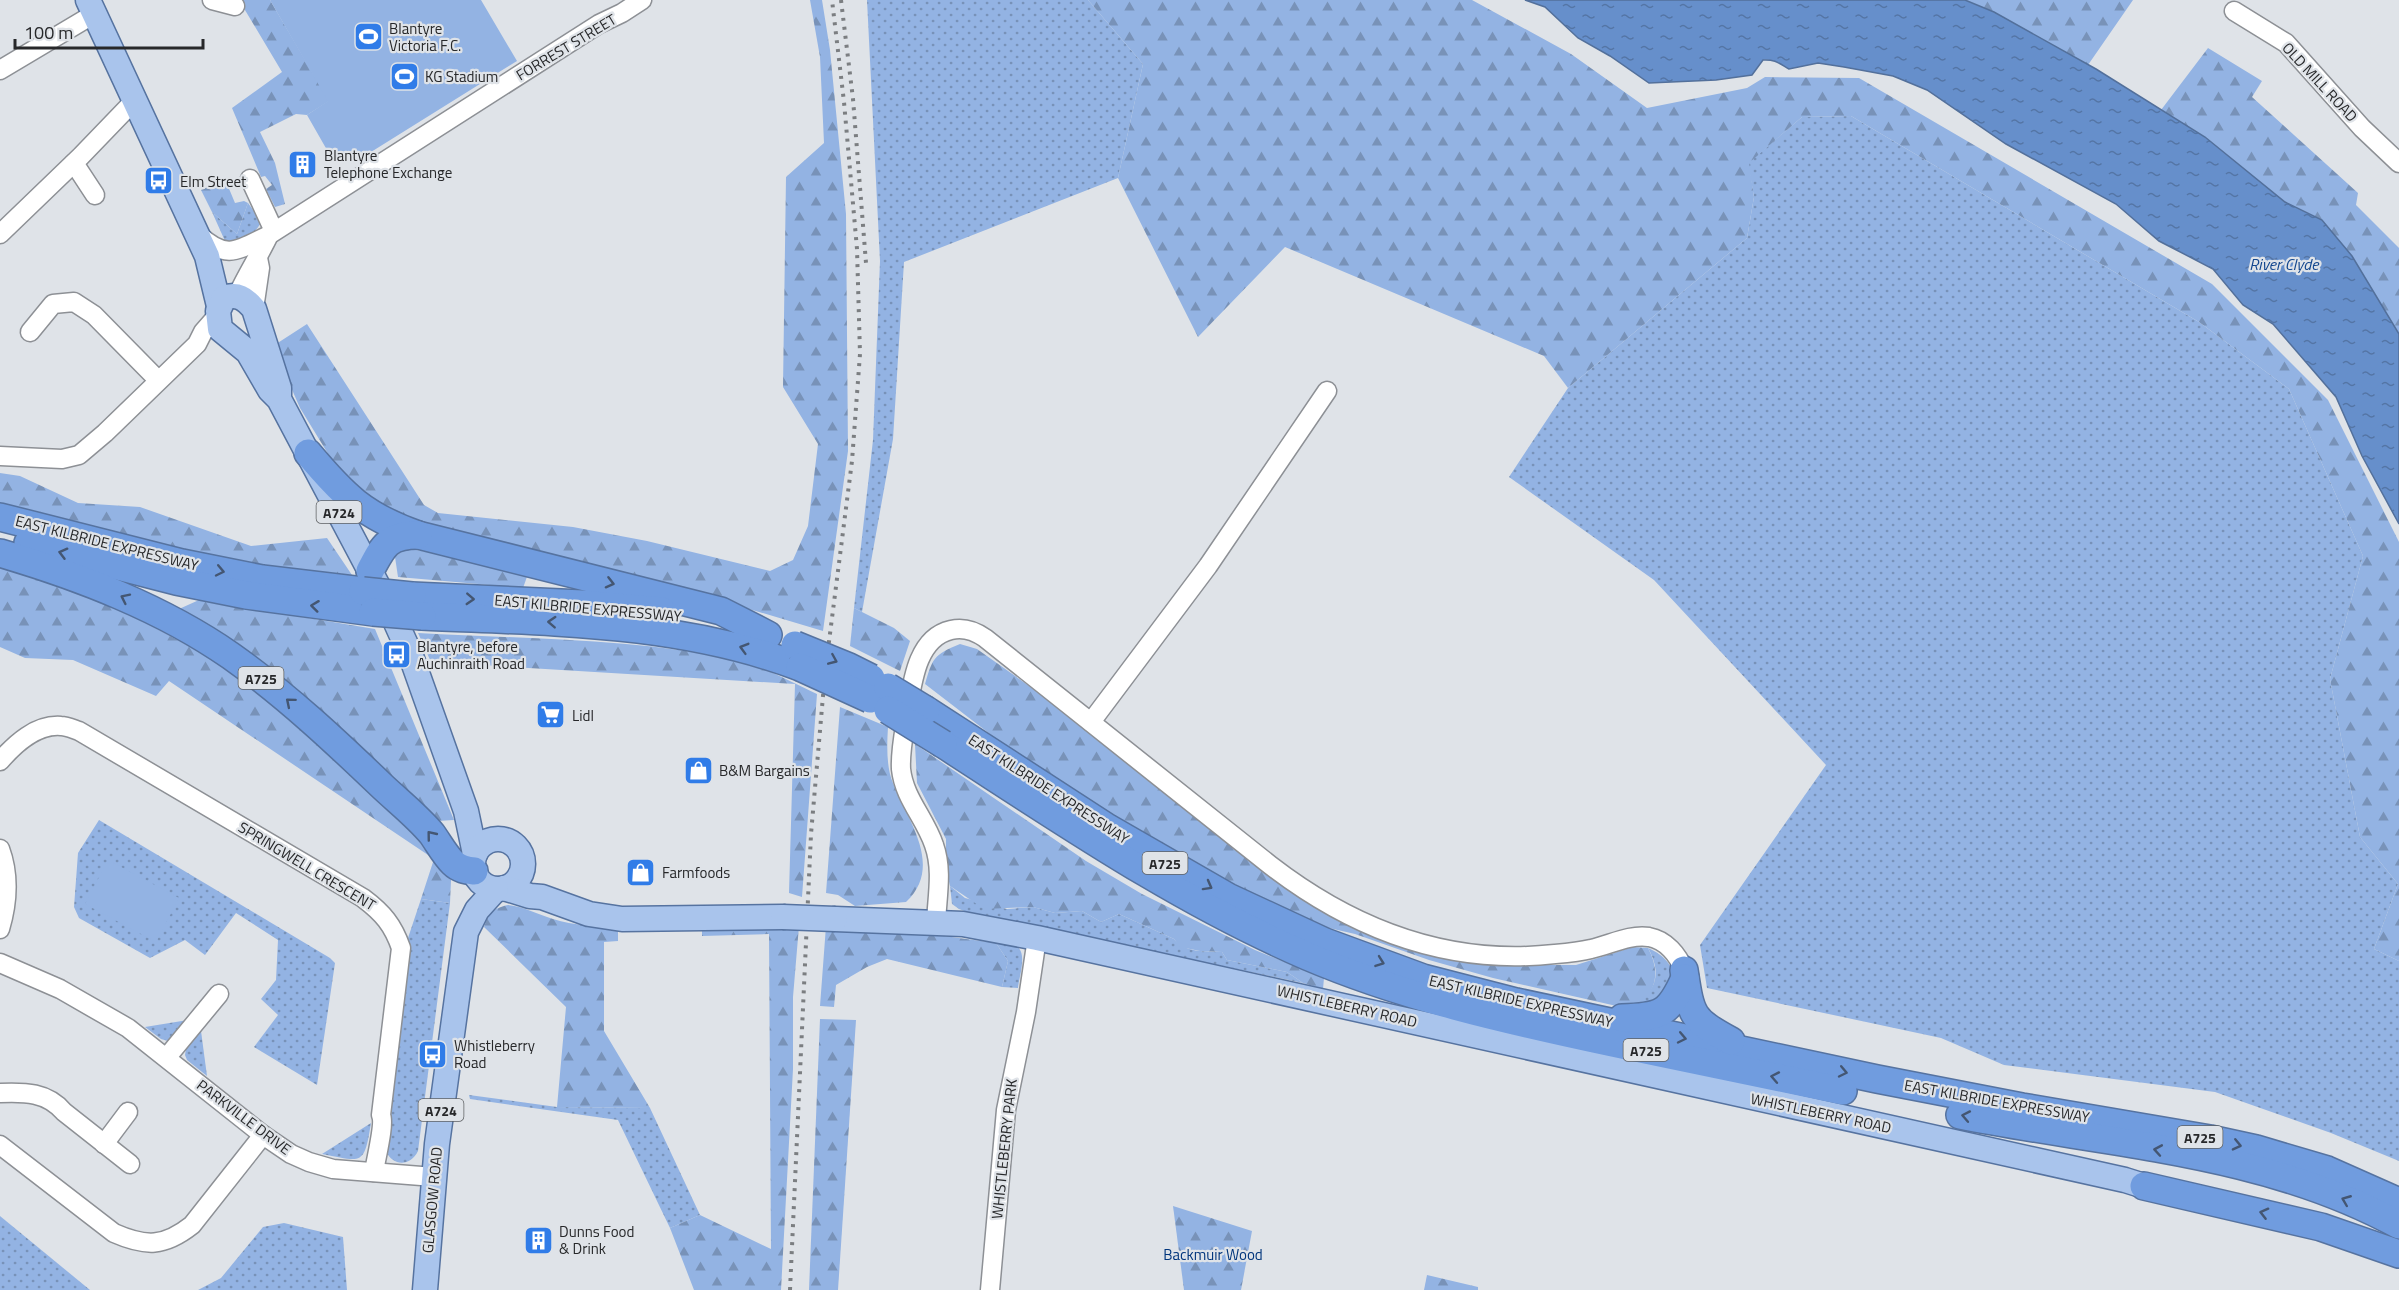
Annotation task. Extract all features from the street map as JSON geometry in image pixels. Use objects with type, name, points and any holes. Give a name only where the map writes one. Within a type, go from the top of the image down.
[{"type":"highway","name":"A725","points":[[308,453],[351,501],[381,520],[418,535],[720,611],[768,635]]},
{"type":"highway","name":"EAST KILBRIDE EXPRESSWAY","points":[[0,517],[182,563],[262,579],[369,592],[417,606],[634,608],[695,617],[768,635],[797,656],[849,667],[879,694],[943,744],[1128,864],[1209,910],[1308,957],[1388,986],[1504,1020],[1743,1071],[2024,1127],[2246,1167],[2318,1189],[2399,1225]]},
{"type":"highway","name":"A725","points":[[369,592],[382,549],[388,542],[404,535],[418,535]]},
{"type":"highway","name":"EAST KILBRIDE EXPRESSWAY","points":[[0,537],[176,581],[246,595],[369,592]]},
{"type":"highway","name":"A725","points":[[0,554],[59,571],[117,594],[164,617],[230,655],[267,682],[348,754],[431,833],[453,863],[460,868],[485,876]]},
{"type":"highway","name":"A725","points":[[417,606],[654,630],[797,656]]},
{"type":"highway","name":"EAST KILBRIDE EXPRESSWAY","points":[[879,694],[926,710],[1149,853],[1261,914],[1325,942],[1423,978],[1485,995],[1604,1022],[1982,1100],[2245,1147],[2327,1170],[2399,1202]]},
{"type":"highway","points":[[1604,1022],[1649,1017],[1663,1012],[1673,1002],[1684,974]]},
{"type":"highway","points":[[1684,974],[1690,1005],[1696,1017],[1708,1029],[1732,1041],[1744,1051]]},
{"type":"highway","points":[[2144,1186],[2321,1227],[2399,1254]]},
{"type":"main road","name":"A724","points":[[91,7],[195,232],[207,256],[225,276],[233,314],[248,351],[270,390],[279,399],[308,453],[369,592],[411,656],[466,811],[485,876],[516,881],[523,868]]},
{"type":"main road","name":"A724","points":[[233,314],[279,388],[279,399]]},
{"type":"main road","points":[[466,811],[499,839],[514,845],[520,852],[523,868],[542,897]]},
{"type":"main road","points":[[485,876],[482,845],[499,839]]},
{"type":"main road","name":"WHISTLEBERRY ROAD","points":[[485,876],[530,896],[542,897],[582,912],[622,919],[783,917],[980,927],[2126,1180],[2144,1186]]},
{"type":"main road","name":"GLASGOW ROAD","points":[[425,1290],[434,1177],[466,932],[463,922],[468,887],[485,876]]},
{"type":"street","points":[[212,0],[235,6]]},
{"type":"street","name":"FORREST STREET","points":[[195,232],[211,246],[223,252],[237,250],[272,233],[599,24],[642,0]]},
{"type":"street","points":[[0,70],[91,7]]},
{"type":"street","name":"OLD MILL ROAD","points":[[2234,11],[2286,43],[2362,128],[2399,163]]},
{"type":"street","points":[[0,234],[74,164],[134,101]]},
{"type":"street","points":[[74,164],[95,195]]},
{"type":"street","points":[[0,456],[62,459],[79,455],[197,345],[213,342],[233,314],[250,266],[258,258],[272,233],[250,179]]},
{"type":"street","points":[[30,332],[53,304],[74,302],[94,315],[158,380]]},
{"type":"street","points":[[1091,722],[1208,566],[1327,391]]},
{"type":"street","points":[[936,923],[939,875],[934,843],[905,788],[901,758],[909,703],[919,660],[927,645],[943,632],[966,629],[980,635],[1288,879],[1336,910],[1382,932],[1447,949],[1508,956],[1564,953],[1591,949],[1630,938],[1648,937],[1668,947],[1677,956],[1684,974]]},
{"type":"street","name":"SPRINGWELL CRESCENT","points":[[0,761],[26,736],[41,728],[60,726],[79,731],[353,892],[381,911],[394,928],[401,948],[381,1115],[383,1121],[378,1139],[375,1172]]},
{"type":"street","points":[[0,849],[7,876],[7,894],[0,929]]},
{"type":"street","name":"WHISTLEBERRY PARK","points":[[990,1290],[1006,1110],[1026,1012],[1037,938]]},
{"type":"street","name":"PARKVILLE DRIVE","points":[[0,963],[60,989],[128,1028],[263,1136],[309,1162],[333,1169],[434,1177]]},
{"type":"street","points":[[167,1057],[219,994]]},
{"type":"street","points":[[0,1093],[39,1094],[56,1102],[64,1112],[130,1164]]},
{"type":"street","points":[[104,1144],[128,1112]]},
{"type":"street","points":[[0,1144],[114,1233],[150,1244],[180,1235],[192,1225],[263,1136]]},
{"type":"green space","points":[[239,0],[270,0],[329,101],[307,115],[296,114],[260,132],[275,163],[285,204],[275,207],[266,189],[272,185],[265,176],[261,177],[232,108],[282,72]]},
{"type":"green space","name":"KG Stadium","points":[[270,0],[481,0],[517,61],[355,162],[331,157],[307,115],[328,101]]},
{"type":"green space","points":[[810,0],[822,0],[830,50],[846,214],[848,451],[823,631],[665,584],[435,531],[374,507],[338,470],[300,408],[273,346],[307,324],[424,505],[438,513],[573,527],[647,541],[770,571],[793,560],[808,526],[818,444],[783,387],[786,177],[824,143],[820,57]]},
{"type":"green space","points":[[867,0],[1088,0],[1143,64],[1118,178],[904,262],[893,439],[862,612],[854,608],[873,440],[880,261]]},
{"type":"green space","points":[[1088,0],[1472,0],[1571,54],[1647,108],[1747,88],[1765,77],[1859,78],[2212,284],[2328,400],[2399,542],[2399,961],[2374,949],[2398,884],[2360,837],[2330,679],[2363,556],[2289,389],[2199,322],[1851,116],[1802,117],[1749,163],[1754,197],[1747,238],[1568,388],[1544,356],[1285,247],[1198,337],[1118,178],[1143,64]]},
{"type":"green space","points":[[1965,0],[2133,0],[2088,65],[1994,12]]},
{"type":"green space","points":[[2208,48],[2262,81],[2252,97],[2358,193],[2356,205],[2399,248],[2399,334],[2322,220],[2285,202],[2205,137],[2161,110]]},
{"type":"green space","points":[[1851,116],[2199,322],[2289,389],[2363,556],[2330,679],[2360,837],[2398,884],[2374,949],[2399,961],[2399,1161],[2331,1133],[2215,1092],[2004,1065],[1941,1038],[1707,988],[1700,945],[1826,765],[1654,580],[1509,477],[1568,388],[1747,238],[1754,197],[1748,163],[1802,117]]},
{"type":"green space","points":[[225,179],[235,203],[244,201],[248,203],[237,234],[212,212],[201,190]]},
{"type":"green space","points":[[248,203],[260,224],[254,232],[245,237],[225,241],[212,212],[237,234]]},
{"type":"green space","points":[[0,473],[20,476],[78,503],[140,507],[251,546],[327,538],[352,575],[250,564],[139,543],[0,503]]},
{"type":"green space","points":[[406,548],[529,571],[523,588],[398,577],[395,557]]},
{"type":"green space","points":[[0,564],[102,599],[216,661],[304,730],[398,814],[446,868],[451,880],[450,903],[421,899],[434,859],[169,681],[156,696],[73,660],[25,658],[0,647]]},
{"type":"green space","points":[[199,600],[375,629],[454,820],[437,821],[256,658],[179,609]]},
{"type":"green space","points":[[854,608],[894,628],[910,641],[900,671],[850,646]]},
{"type":"green space","points":[[418,633],[578,640],[698,653],[747,663],[767,670],[817,694],[802,897],[789,893],[795,684],[431,662]]},
{"type":"green space","points":[[960,644],[977,649],[1094,732],[1266,870],[1462,960],[1576,965],[1633,947],[1648,948],[1655,968],[1653,986],[1642,1000],[1633,1005],[1621,1007],[1493,978],[1429,960],[1355,934],[1316,925],[1186,862],[1016,754],[925,684],[935,658]]},
{"type":"green space","points":[[840,707],[888,727],[889,770],[899,798],[914,828],[923,859],[922,874],[917,888],[906,902],[855,906],[838,895],[826,893]]},
{"type":"green space","points":[[915,744],[1086,861],[1142,894],[1255,950],[1324,978],[1323,989],[1303,983],[1287,972],[1227,960],[1222,952],[1180,947],[1174,939],[1119,914],[1101,922],[1082,911],[1055,913],[1033,907],[984,909],[950,886],[946,868],[946,839],[917,783]]},
{"type":"green space","points":[[99,820],[335,963],[317,1085],[254,1047],[278,1015],[261,999],[276,980],[278,940],[236,913],[205,955],[185,940],[150,958],[79,918],[74,907],[78,853]]},
{"type":"green space","points":[[108,860],[179,898],[156,942],[85,904]]},
{"type":"green space","points":[[950,886],[965,898],[1007,909],[1033,907],[1055,913],[1082,911],[1101,922],[1119,914],[1174,939],[1184,947],[1222,952],[1227,960],[1287,972],[1303,983],[967,912],[952,904]]},
{"type":"green space","points":[[421,899],[450,903],[418,1151],[411,1160],[402,1163],[393,1160],[386,1151],[407,957],[410,957],[408,938]]},
{"type":"green space","points":[[508,905],[569,923],[618,927],[618,941],[604,942],[604,1031],[650,1108],[557,1107],[566,1007],[484,927],[493,912]]},
{"type":"green space","points":[[799,926],[793,997],[793,1069],[781,1290],[694,1290],[670,1228],[700,1215],[771,1249],[769,934],[702,936],[702,929]]},
{"type":"green space","points":[[826,926],[996,943],[1008,961],[1002,987],[887,959],[867,967],[836,985],[834,1007],[820,1006]]},
{"type":"green space","points":[[996,943],[1012,944],[1020,949],[1022,959],[1018,988],[1002,987],[1008,961]]},
{"type":"green space","points":[[1648,948],[1662,956],[1669,964],[1673,974],[1672,983],[1662,1002],[1632,1006],[1647,995],[1655,981],[1655,966]]},
{"type":"green space","points":[[820,1019],[856,1020],[838,1290],[809,1290]]},
{"type":"green space","points":[[188,1020],[168,1041],[161,1039],[145,1027]]},
{"type":"green space","points":[[201,1031],[207,1076],[187,1060],[185,1055],[186,1049]]},
{"type":"green space","points":[[469,1095],[557,1107],[650,1108],[700,1215],[670,1228],[618,1120],[470,1099]]},
{"type":"green space","points":[[371,1123],[366,1147],[359,1158],[346,1159],[322,1154]]},
{"type":"green space","name":"Backmuir Wood","points":[[1173,1206],[1252,1231],[1241,1290],[1184,1290]]},
{"type":"green space","points":[[0,1216],[90,1290],[0,1290]]},
{"type":"green space","points":[[284,1223],[343,1237],[347,1290],[198,1290],[221,1278],[263,1227]]},
{"type":"green space","points":[[1427,1275],[1478,1287],[1478,1290],[1424,1290]]},
{"type":"water","name":"River Clyde","points":[[1525,0],[1965,0],[1994,12],[2096,69],[2205,137],[2285,202],[2322,220],[2352,256],[2399,334],[2399,524],[2362,456],[2336,397],[2273,324],[2243,305],[2213,269],[2159,241],[2116,204],[2006,144],[1927,90],[1893,76],[1818,63],[1789,69],[1771,60],[1763,60],[1752,75],[1716,80],[1649,83],[1610,56],[1578,38],[1545,7]]},
{"type":"railway","points":[[790,1290],[811,834],[825,673],[852,461],[860,354],[857,249],[832,0]]},
{"type":"railway","points":[[841,0],[853,99],[866,263]]},
{"type":"place","name":"Blantyre Victoria F.C.","points":[[368,37]]},
{"type":"place","name":"KG Stadium","points":[[404,76]]},
{"type":"place","name":"Blantyre Telephone Exchange","points":[[303,164]]},
{"type":"place","name":"Elm Street","points":[[159,181]]},
{"type":"place","name":"Blantyre, before Auchinraith Road","points":[[396,655]]},
{"type":"place","name":"Lidl","points":[[551,715]]},
{"type":"place","name":"B&M Bargains","points":[[698,770]]},
{"type":"place","name":"Farmfoods","points":[[641,872]]},
{"type":"place","name":"Whistleberry Road","points":[[433,1054]]},
{"type":"place","name":"Dunns Food & Drink","points":[[538,1240]]}]
